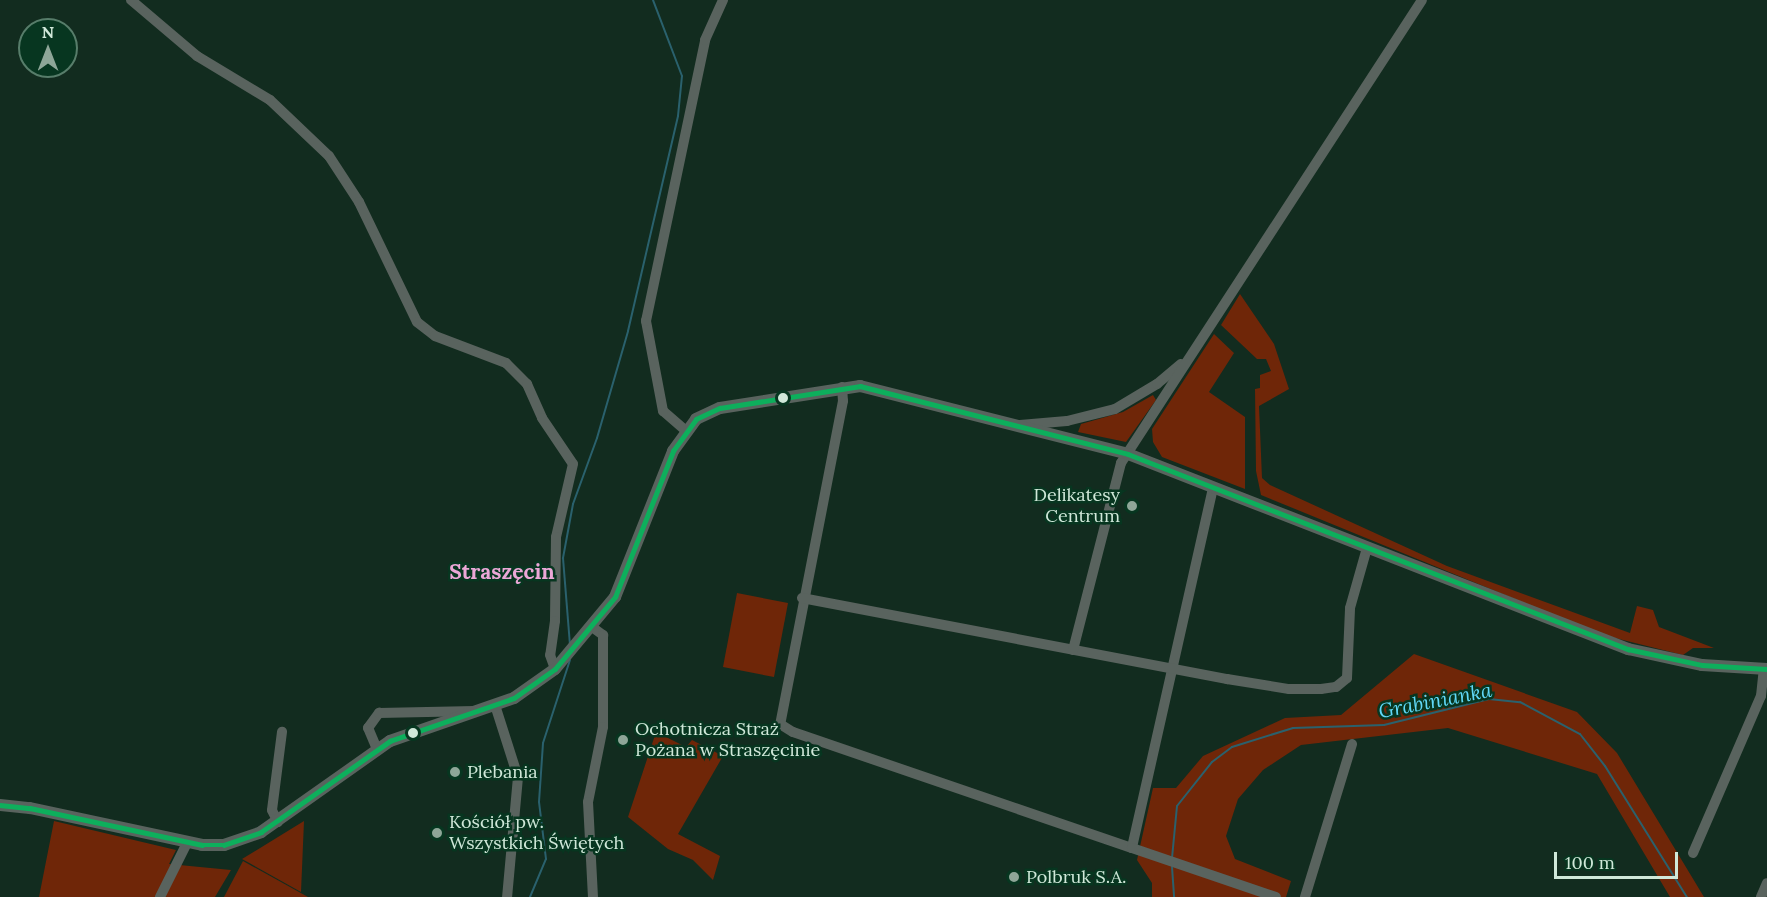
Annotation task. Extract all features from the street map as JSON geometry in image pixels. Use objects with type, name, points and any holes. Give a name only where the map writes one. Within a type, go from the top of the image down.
[{"type":"street","points":[[130,0],[197,56],[270,100],[330,156],[359,202],[417,322],[435,336],[506,363],[527,384],[542,418],[573,464],[556,537],[555,621],[549,656],[558,665]]},
{"type":"street","points":[[685,430],[663,411],[646,321],[705,40],[723,0]]},
{"type":"street","points":[[1073,650],[1121,463],[1422,0]]},
{"type":"street","points":[[1020,425],[1067,421],[1115,409],[1157,384],[1188,358]]},
{"type":"street","points":[[842,387],[843,401],[778,717],[784,728],[1276,897]]},
{"type":"street","points":[[0,805],[41,810],[187,843],[224,845],[244,840],[278,822],[377,749],[412,731],[495,705],[528,690],[558,665],[590,629],[622,584],[669,460],[685,430],[696,419],[720,408],[842,387],[881,388],[1128,454],[1628,649],[1702,665],[1765,669],[1765,686],[1693,853]]},
{"type":"street","points":[[1132,849],[1213,488]]},
{"type":"street","points":[[802,598],[1289,689],[1343,684],[1348,671],[1350,608],[1367,548]]},
{"type":"street","points":[[590,629],[603,635],[603,728],[588,802],[593,897]]},
{"type":"street","points":[[495,705],[518,777],[507,897]]},
{"type":"street","points":[[377,749],[368,728],[379,713],[475,711]]},
{"type":"street","points":[[278,822],[272,810],[282,732]]},
{"type":"street","points":[[1305,897],[1352,744]]},
{"type":"street","points":[[160,897],[187,843]]},
{"type":"street","points":[[1761,897],[1767,883]]},
{"type":"shaded area","points":[[1240,294],[1274,344],[1289,389],[1259,406],[1262,478],[1270,485],[1447,566],[1630,633],[1637,606],[1653,610],[1659,627],[1714,648],[1693,648],[1683,655],[1603,635],[1261,495],[1256,471],[1255,389],[1260,388],[1260,375],[1271,371],[1266,359],[1257,359],[1221,325]]},
{"type":"shaded area","points":[[1214,334],[1234,353],[1209,392],[1245,417],[1245,489],[1162,457],[1153,442],[1152,429]]},
{"type":"shaded area","points":[[1153,395],[1156,400],[1126,442],[1078,432],[1081,424],[1123,412]]},
{"type":"shaded area","points":[[737,593],[788,603],[774,677],[723,667]]},
{"type":"shaded area","points":[[1414,654],[1577,712],[1617,753],[1704,897],[1670,897],[1597,774],[1448,728],[1301,745],[1263,770],[1238,799],[1226,836],[1235,859],[1291,881],[1286,897],[1152,897],[1152,883],[1137,860],[1153,788],[1176,788],[1203,756],[1285,718],[1341,715]]},
{"type":"shaded area","points":[[656,732],[686,747],[692,740],[723,756],[678,834],[720,856],[713,880],[693,860],[668,849],[628,817]]},
{"type":"shaded area","points":[[54,821],[176,850],[169,864],[231,870],[215,897],[39,897]]},
{"type":"shaded area","points":[[304,821],[301,892],[242,859]]},
{"type":"shaded area","points":[[243,861],[308,897],[224,897]]},
{"type":"waterway","points":[[570,645],[563,558],[573,504],[597,438],[628,331],[678,116],[682,76],[653,0]]},
{"type":"waterway","points":[[530,897],[546,859],[539,802],[543,743],[570,660]]},
{"type":"waterway","name":"Grabinianka","points":[[1172,858],[1177,806],[1212,762],[1232,747],[1293,728],[1384,725],[1489,699],[1520,702],[1580,734],[1605,766],[1687,897]]},
{"type":"waterway","name":"Grabinianka","points":[[1172,867],[1174,897]]},
{"type":"transit line","points":[[0,805],[30,808],[202,845],[224,845],[261,832],[390,741],[514,698],[555,669],[615,597],[673,451],[696,419],[720,408],[860,386],[1128,454],[1628,649],[1702,665],[1767,669]]},
{"type":"place","name":"Delikatesy Centrum","points":[[1132,506]]},
{"type":"place","name":"Ochotnicza Straż Pożana w Straszęcinie","points":[[623,740]]},
{"type":"place","name":"Plebania","points":[[455,772]]},
{"type":"place","name":"Kościół pw. Wszystkich Świętych","points":[[437,833]]},
{"type":"place","name":"Polbruk S.A.","points":[[1014,877]]},
{"type":"district","name":"Straszęcin","points":[[502,572]]}]
